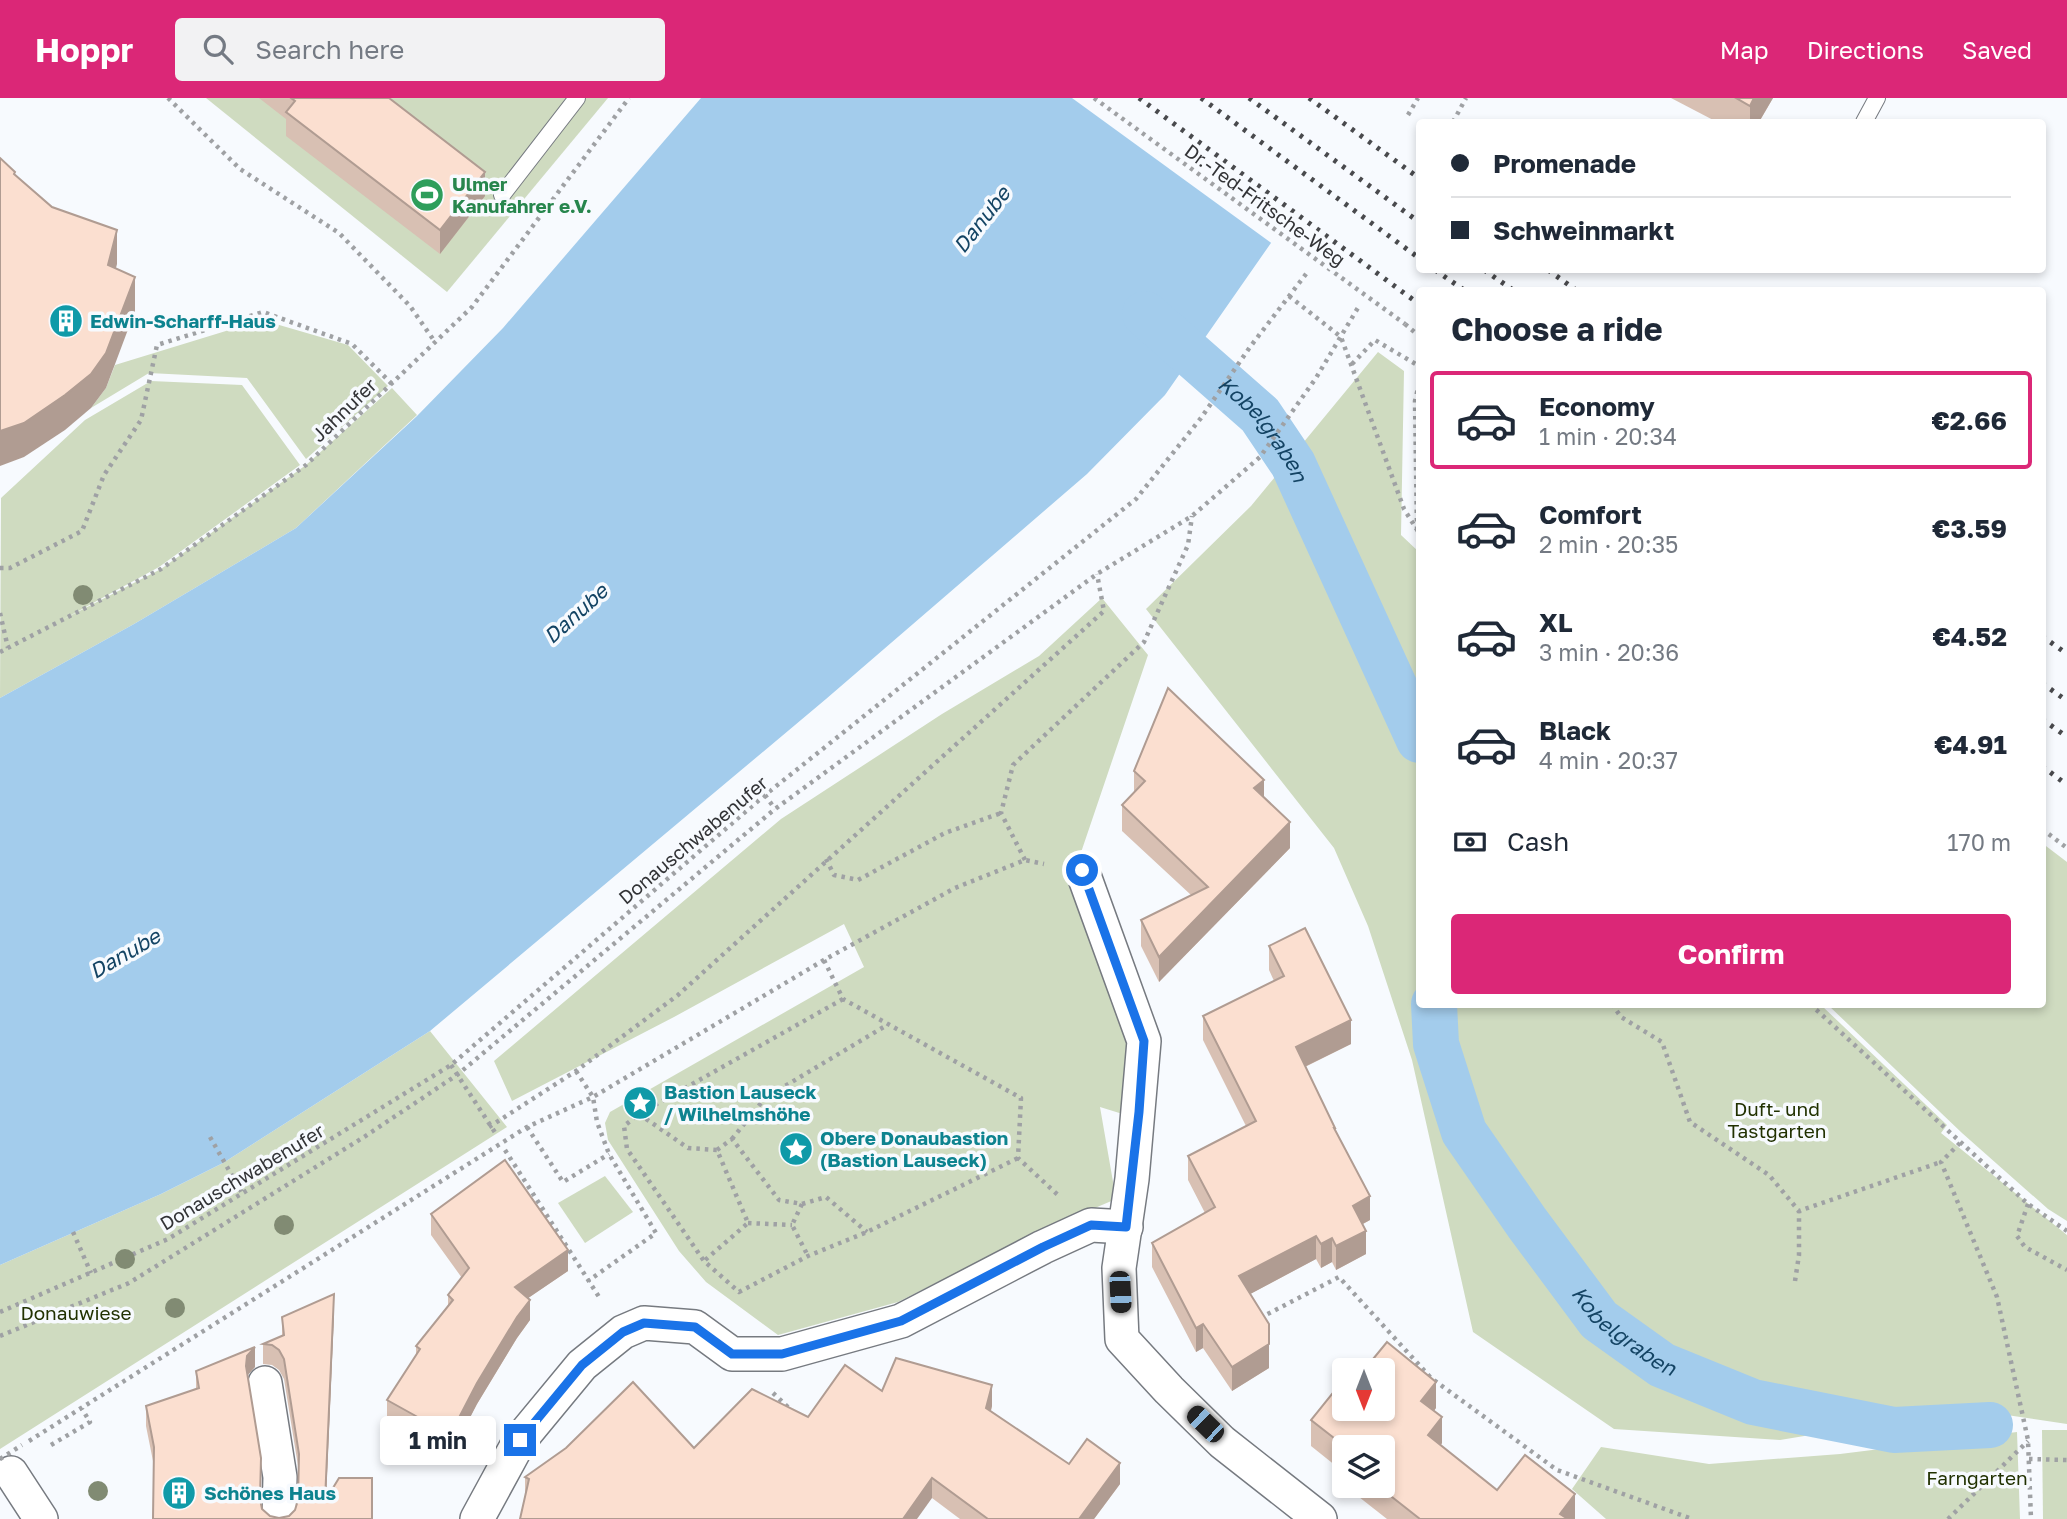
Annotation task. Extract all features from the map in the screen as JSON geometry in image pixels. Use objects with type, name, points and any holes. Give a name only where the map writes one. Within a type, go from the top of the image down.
[{"type":"street","points":[[1082,870],[1144,1041],[1139,1112],[1119,1268],[1122,1339],[1169,1390],[1223,1442],[1320,1519]]},
{"type":"street","points":[[477,1519],[520,1440],[582,1365],[623,1332],[644,1323],[695,1327],[732,1354],[782,1354],[901,1321],[1091,1225],[1126,1227]]},
{"type":"street","points":[[265,1384],[280,1477],[279,1519]]},
{"type":"street","points":[[11,1459],[41,1519]]},
{"type":"lane","points":[[502,195],[577,98]]},
{"type":"lane","points":[[1866,119],[1877,98]]},
{"type":"path","points":[[168,98],[240,169],[339,233],[410,306],[435,342]]},
{"type":"path","name":"Jahnufer","points":[[0,652],[162,569],[306,465],[472,307],[629,98]]},
{"type":"path","name":"Dr.-Ted-Fritsche-Weg","points":[[1094,98],[1416,333]]},
{"type":"path","points":[[1408,115],[1418,98]]},
{"type":"path","points":[[1455,119],[1466,98]]},
{"type":"path","points":[[502,195],[529,231]]},
{"type":"path","name":"Donauschwabenufer","points":[[0,1312],[168,1239],[451,1065],[765,795],[1136,499],[1201,418],[1308,270]]},
{"type":"path","points":[[1289,296],[1341,337],[1404,509],[1416,529]]},
{"type":"path","points":[[0,1336],[129,1283],[457,1075],[775,809],[1097,575],[1192,516],[1260,457],[1316,378],[1359,306]]},
{"type":"path","points":[[0,568],[10,568],[82,531],[104,475],[141,420],[157,345],[263,312],[352,344],[392,384]]},
{"type":"path","points":[[1352,364],[1375,340],[1416,364]]},
{"type":"path","points":[[1416,397],[1416,445]]},
{"type":"path","points":[[11,1459],[82,1409],[527,1127],[593,1097],[824,960],[954,888],[1025,860],[1001,813],[1013,765],[1144,642],[1188,545],[1192,516]]},
{"type":"path","points":[[489,1127],[576,1071],[678,995],[1104,611],[1097,575]]},
{"type":"path","points":[[0,613],[8,648]]},
{"type":"path","points":[[765,795],[775,809]]},
{"type":"path","points":[[826,859],[834,875],[858,880],[945,834],[1001,813]]},
{"type":"path","points":[[2046,832],[2067,848]]},
{"type":"path","points":[[824,960],[842,999],[1021,1098],[1018,1158]]},
{"type":"path","points":[[842,999],[639,1114],[624,1126],[626,1149],[704,1261],[738,1292],[808,1256],[867,1232],[1018,1158]]},
{"type":"path","points":[[1615,1008],[1621,1017],[1662,1042],[1690,1122],[1769,1175],[1799,1211],[1799,1255],[1795,1281]]},
{"type":"path","points":[[1814,1008],[2028,1204],[2067,1231]]},
{"type":"path","points":[[639,1114],[688,1148],[717,1150],[732,1139],[765,1098],[888,1024]]},
{"type":"path","points":[[451,1065],[496,1134]]},
{"type":"path","points":[[576,1071],[593,1097],[597,1122],[608,1154],[656,1233],[588,1281]]},
{"type":"path","points":[[527,1127],[563,1182],[608,1154]]},
{"type":"path","points":[[210,1137],[242,1193]]},
{"type":"path","points":[[732,1139],[779,1200],[802,1204],[826,1197],[867,1232]]},
{"type":"path","points":[[1799,1211],[1941,1162],[1960,1143]]},
{"type":"path","points":[[505,1150],[623,1332]]},
{"type":"path","points":[[717,1150],[748,1223]]},
{"type":"path","points":[[1018,1158],[1091,1225]]},
{"type":"path","points":[[1941,1162],[1997,1297],[2028,1440],[2031,1519]]},
{"type":"path","points":[[792,1225],[802,1204]]},
{"type":"path","points":[[2028,1204],[2017,1236],[2025,1247],[2067,1270]]},
{"type":"path","points":[[704,1261],[748,1223],[792,1225]]},
{"type":"path","points":[[792,1225],[808,1256]]},
{"type":"path","points":[[73,1232],[91,1273]]},
{"type":"path","points":[[1258,1319],[1339,1277],[1431,1378],[1557,1470],[1692,1519]]},
{"type":"path","points":[[732,1354],[791,1411]]},
{"type":"path","points":[[51,1444],[90,1422],[82,1409]]},
{"type":"path","points":[[1948,1519],[2028,1440]]},
{"type":"path","points":[[2029,1460],[2067,1460]]},
{"type":"green space","name":"Ulmer Kanufahrer e.V.","points":[[206,98],[608,98],[447,292]]},
{"type":"green space","points":[[262,320],[348,345],[388,386],[306,459],[247,378],[149,373],[91,408],[106,388],[115,365]]},
{"type":"green space","name":"Duft- und Tastgarten","points":[[1378,352],[1404,371],[1401,535],[1416,549],[1416,1008],[1824,1008],[1947,1125],[1941,1133],[2067,1235],[2067,1424],[1993,1413],[1883,1423],[1780,1440],[1614,1429],[1473,1332],[1412,1060],[1368,926],[1334,848],[1146,609],[1251,506]]},
{"type":"green space","points":[[151,381],[242,385],[300,465],[159,567],[62,620],[161,569],[306,465],[392,388],[417,415],[296,528],[134,624],[0,698],[1,498],[85,420]]},
{"type":"green space","points":[[1102,598],[1148,655],[1073,876],[1135,1041],[1129,1116],[1100,1107],[1116,1199],[1034,1234],[898,1302],[778,1335],[706,1282],[679,1251],[608,1140],[605,1123],[610,1112],[864,967],[844,924],[512,1101],[494,1061],[781,819],[942,714],[1039,656]]},
{"type":"green space","points":[[2046,846],[2067,862],[2067,1221],[2048,1209],[1962,1133],[1831,1008],[2046,1008]]},
{"type":"green space","name":"Donauwiese","points":[[430,1031],[507,1127],[0,1449],[0,1265],[161,1194],[223,1163]]},
{"type":"green space","points":[[605,1176],[633,1212],[585,1243],[558,1203]]},
{"type":"green space","points":[[2042,1430],[2067,1430],[2067,1519],[2043,1519]]},
{"type":"green space","name":"Farngarten","points":[[2017,1432],[2020,1519],[1606,1519],[1572,1489],[1601,1447],[1709,1464],[1840,1454]]},
{"type":"water","name":"Danube","points":[[701,98],[1372,98],[1165,395],[1087,474],[826,699],[430,1031],[223,1163],[161,1194],[0,1265],[0,698],[134,624],[296,528],[417,416],[503,328]]},
{"type":"pier","points":[[1072,98],[1375,98],[1274,245]]},
{"type":"building","points":[[291,98],[389,98],[485,172],[440,230],[286,112],[295,101]]},
{"type":"building","points":[[1736,98],[1754,98],[1750,106]]},
{"type":"building","name":"Edwin-Scharff-Haus","points":[[0,158],[52,207],[117,230],[108,265],[135,277],[106,353],[91,374],[24,423],[0,431]]},
{"type":"building","points":[[1168,688],[1264,780],[1254,788],[1290,822],[1159,957],[1141,920],[1208,887],[1122,805],[1145,781],[1134,771]]},
{"type":"building","points":[[1305,928],[1351,1020],[1296,1047],[1370,1196],[1353,1206],[1366,1231],[1336,1246],[1332,1238],[1321,1244],[1316,1236],[1239,1276],[1269,1324],[1269,1344],[1232,1367],[1203,1324],[1196,1328],[1152,1243],[1215,1207],[1188,1156],[1256,1121],[1203,1016],[1284,976],[1269,946]]},
{"type":"building","points":[[505,1160],[568,1250],[515,1287],[530,1300],[477,1383],[450,1435],[387,1400],[420,1349],[416,1346],[453,1300],[448,1295],[469,1268],[431,1214]]},
{"type":"building","points":[[334,1294],[325,1501],[339,1478],[372,1478],[372,1519],[153,1519],[154,1447],[146,1406],[199,1388],[196,1371],[255,1347],[247,1356],[246,1366],[261,1458],[262,1509],[270,1516],[279,1518],[289,1516],[295,1510],[298,1500],[299,1454],[284,1359],[272,1345],[263,1344],[284,1335],[282,1317]]},
{"type":"building","points":[[1387,1342],[1436,1382],[1421,1401],[1442,1417],[1428,1435],[1497,1490],[1525,1455],[1575,1494],[1560,1514],[1568,1519],[1420,1519],[1393,1498],[1395,1435],[1332,1436],[1311,1420],[1332,1394],[1332,1421],[1395,1421],[1395,1358],[1374,1358]]},
{"type":"building","points":[[896,1358],[992,1385],[986,1408],[1069,1464],[1087,1439],[1120,1463],[1079,1519],[988,1519],[932,1478],[903,1519],[520,1519],[529,1479],[525,1477],[566,1448],[633,1382],[694,1448],[752,1389],[808,1417],[845,1365],[882,1391]]},
{"type":"waterway","name":"Kobelgraben","points":[[1145,314],[1260,415],[1293,464],[1416,733]]},
{"type":"waterway","name":"Kobelgraben","points":[[1434,1008],[1436,1044],[1464,1132],[1599,1320],[1662,1365],[1753,1402],[1894,1430],[1990,1425]]},
{"type":"railway","points":[[1139,98],[1416,302]]},
{"type":"railway","points":[[1201,98],[1416,256]]},
{"type":"railway","points":[[1249,98],[1416,220]]},
{"type":"railway","points":[[1309,98],[1416,176]]},
{"type":"railway","points":[[1439,273],[1460,287]]},
{"type":"railway","points":[[1488,273],[1509,287]]},
{"type":"railway","points":[[1552,273],[1572,287]]},
{"type":"railway","points":[[2046,639],[2067,654]]},
{"type":"railway","points":[[2046,686],[2067,701]]},
{"type":"railway","points":[[2046,722],[2067,737]]},
{"type":"railway","points":[[2046,769],[2067,785]]},
{"type":"place","name":"Ulmer Kanufahrer e.V.","points":[[427,195]]},
{"type":"place","name":"Edwin-Scharff-Haus","points":[[66,321]]},
{"type":"place","name":"Bastion Lauseck / Wilhelmshöhe","points":[[640,1103]]},
{"type":"place","name":"Obere Donaubastion (Bastion Lauseck)","points":[[796,1149]]},
{"type":"place","name":"Schönes Haus","points":[[179,1493]]},
{"type":"route","points":[[520,1440],[582,1365],[623,1332],[644,1323],[695,1327],[732,1354],[782,1354],[901,1321],[1091,1225],[1126,1227],[1144,1041],[1082,870]]}]
